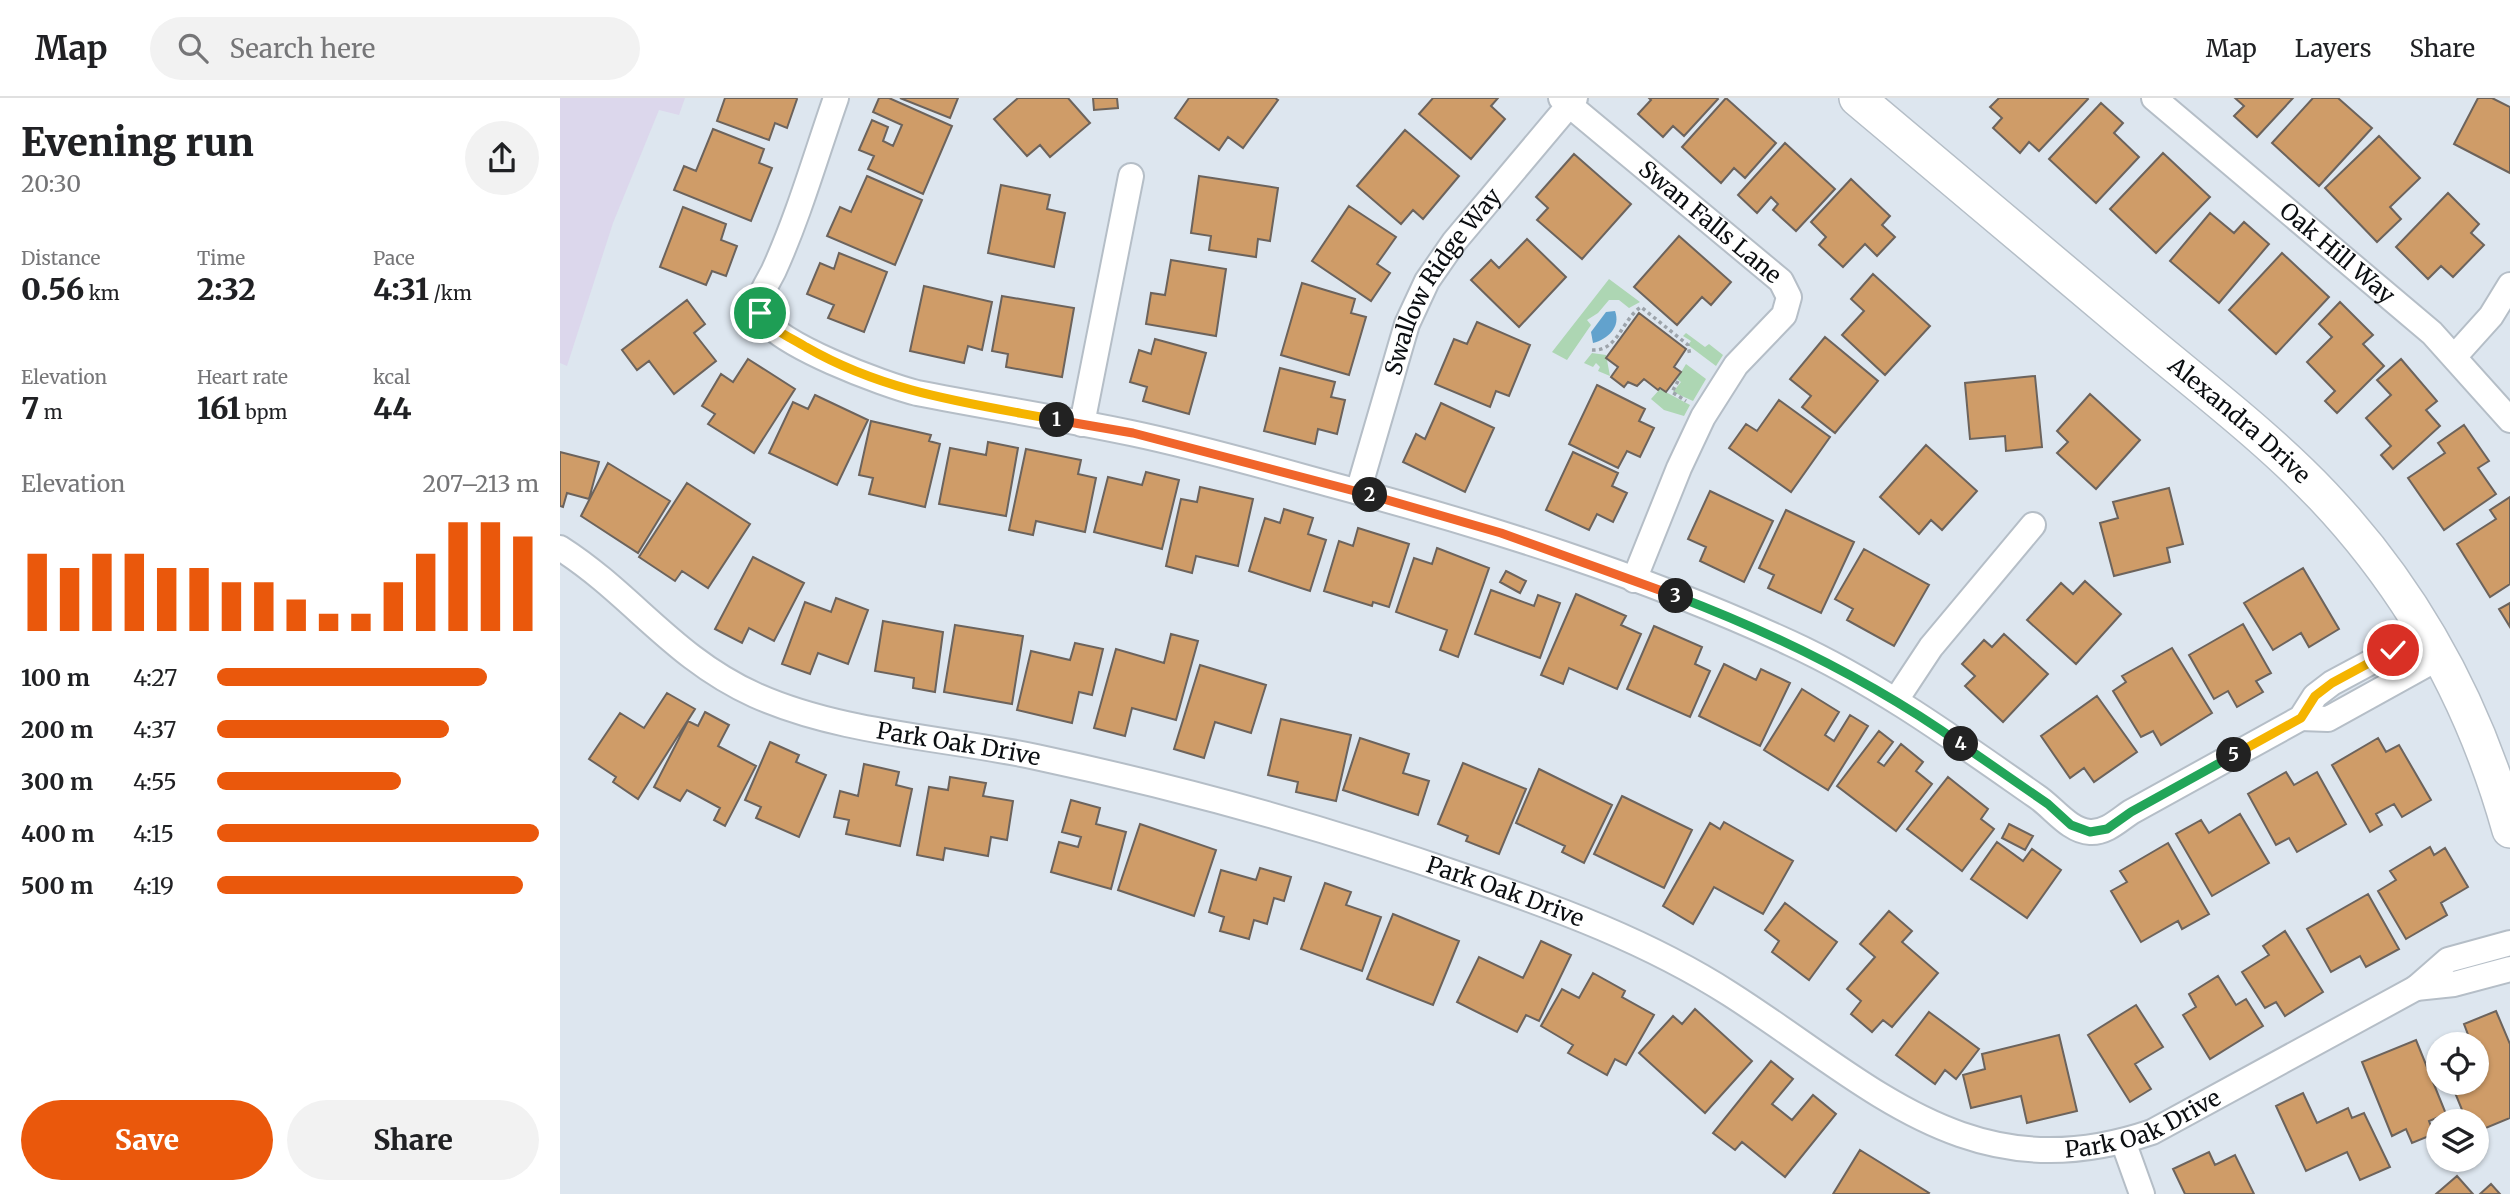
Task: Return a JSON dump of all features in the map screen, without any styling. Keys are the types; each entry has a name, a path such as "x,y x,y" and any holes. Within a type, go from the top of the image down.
{"street":[{"path":"836,98 774,270 760,297 760,313 772,329 854,373 886,385 1133,433 1359,492 1501,533 1634,580 1820,657 1896,700 2048,804 2071,825 2090,832 2107,829 2131,812 2301,718 2315,696 2359,668 2434,645"},
{"name":"Alexandra Drive","path":"1857,98 2295,469 2377,559 2434,645 2473,724 2510,830"},
{"name":"Oak Hill Way","path":"2154,98 2455,356 2510,420"},
{"name":"Swallow Ridge Way","path":"1359,492 1407,324 1427,281 1454,242 1568,100"},
{"name":"Swan Falls Lane","path":"1568,100 1781,281 1788,297 1784,315 1737,365 1703,416 1634,580"},
{"path":"1082,424 1131,176"},
{"path":"2455,356 2491,316 2510,285"},
{"path":"1896,700 1931,647 2033,525"},
{"name":"Park Oak Drive","path":"560,548 613,588 682,652 753,694 793,710 1130,777 1380,847 1516,894 1651,949 1710,981 1909,1117 1948,1139 1985,1152 2021,1157 2053,1157 2124,1144 2152,1132 2416,988 2448,960 2510,943"},
{"path":"2301,718 2328,719 2374,695 2434,645"},
{"path":"2359,668 2374,695"},
{"path":"2479,951 2486,976"},
{"name":"Park Oak Drive","path":"2416,988 2454,984 2510,969"},
{"path":"2124,1144 2142,1194"}],"path":[{"path":"1592,350 1606,348 1615,340 1629,315 1641,307 1688,345 1690,356"}],"shaded area":[{"path":"560,98 685,98 679,115 659,110 613,223 567,366 560,363"}],"green space":[{"path":"1609,279 1640,302 1629,308 1619,300 1609,300 1598,313 1587,320 1591,325 1567,360 1552,352"},
{"path":"1686,333 1705,347 1709,344 1723,355 1716,366 1688,345 1691,341 1683,336"},
{"path":"1592,353 1606,355 1610,376 1598,371 1600,367 1596,363 1593,367 1584,363"},
{"path":"1686,364 1706,379 1693,401 1673,392 1681,382 1677,379"},
{"path":"1660,389 1690,405 1684,416 1664,410 1651,399"}],"water":[{"path":"1615,311 1615,327 1604,339 1593,343 1591,332 1606,312"}],"building":[{"path":"725,98 797,99 787,128 775,123 769,140 717,121"},
{"path":"879,98 889,98 952,126 923,194 868,169 874,156 859,150 872,120 888,127 883,141 893,146 902,125 873,112"},
{"path":"900,98 958,98 950,118"},
{"path":"1018,98 1068,98 1090,123 1050,157 1040,145 1027,156 994,119"},
{"path":"1093,98 1117,98 1118,108 1094,110"},
{"path":"1189,98 1278,100 1243,148 1228,137 1219,150 1175,118"},
{"path":"1433,98 1498,98 1491,106 1505,119 1471,159 1419,114"},
{"path":"1649,98 1718,99 1684,136 1673,126 1663,137 1638,114 1651,100"},
{"path":"1726,98 1776,143 1745,178 1734,168 1721,183 1682,147"},
{"path":"1999,98 2088,99 2039,151 2029,142 2020,153 1993,128 2002,118 1990,107"},
{"path":"2235,98 2293,98 2257,137 2234,116 2244,106"},
{"path":"2313,98 2338,98 2372,128 2319,186 2272,143"},
{"path":"2478,98 2492,98 2510,107 2510,173 2454,144"},
{"path":"2101,103 2123,123 2114,133 2139,157 2096,203 2049,159"},
{"path":"713,129 764,149 759,163 772,168 751,221 674,190 684,166 696,171"},
{"path":"1405,130 1459,176 1423,219 1413,210 1401,224 1357,186"},
{"path":"2379,136 2420,178 2390,207 2401,219 2377,242 2325,188"},
{"path":"1785,143 1835,189 1796,231 1773,210 1778,204 1771,197 1757,213 1738,195"},
{"path":"2163,153 2210,197 2156,253 2110,209"},
{"path":"1574,154 1631,204 1582,259 1537,220 1548,208 1536,197"},
{"path":"867,176 922,200 895,265 827,236 840,207 851,212"},
{"path":"1199,176 1278,188 1270,241 1258,239 1256,257 1209,250 1211,236 1191,233"},
{"path":"1851,179 1890,216 1882,225 1895,237 1877,256 1865,244 1843,267 1819,245 1826,237 1811,222"},
{"path":"1001,185 1050,195 1047,209 1065,213 1054,267 988,253"},
{"path":"2448,193 2479,224 2471,233 2484,245 2453,277 2441,266 2428,279 2396,247"},
{"path":"1349,206 1396,237 1377,264 1390,273 1371,301 1312,261"},
{"path":"683,207 726,224 721,240 737,246 726,276 712,271 706,285 660,267"},
{"path":"2210,213 2234,233 2244,222 2269,244 2219,303 2170,261"},
{"path":"1679,236 1731,282 1711,305 1702,297 1677,325 1634,287"},
{"path":"1527,239 1566,277 1519,327 1471,280 1491,260 1499,268"},
{"path":"839,253 887,272 864,332 828,318 834,305 807,294 820,263 834,269"},
{"path":"2282,253 2329,297 2276,354 2229,310"},
{"path":"1171,260 1226,269 1216,336 1146,324 1151,293 1165,295"},
{"path":"1873,274 1930,326 1885,375 1842,335 1864,311 1851,299"},
{"path":"1302,283 1355,299 1351,313 1366,317 1349,375 1281,355"},
{"path":"924,286 992,302 982,350 968,346 964,363 910,351"},
{"path":"1002,296 1074,308 1062,377 1006,367 1008,354 992,351"},
{"path":"687,300 705,324 694,333 716,361 674,394 649,361 637,370 622,350"},
{"path":"2340,302 2373,335 2363,344 2384,366 2337,413 2325,401 2335,391 2307,362 2332,337 2319,324"},
{"path":"1639,313 1686,349 1674,367 1681,372 1666,392 1660,388 1658,390 1644,379 1637,386 1628,382 1624,387 1611,377 1618,367 1606,358"},
{"path":"1477,322 1530,345 1509,396 1496,391 1490,407 1435,384 1454,339 1467,344"},
{"path":"1825,337 1878,381 1835,433 1802,407 1811,396 1790,379"},
{"path":"1155,339 1206,353 1189,414 1143,401 1147,387 1130,382 1139,350 1151,354"},
{"path":"748,359 795,389 754,453 708,424 715,414 702,406 721,374 733,382"},
{"path":"2401,359 2437,401 2426,410 2440,426 2393,469 2381,455 2391,446 2366,418 2391,395 2377,380"},
{"path":"1280,368 1335,382 1331,397 1345,400 1337,434 1318,429 1315,444 1264,431"},
{"path":"2035,376 2042,447 2006,451 2005,436 1970,439 1965,383"},
{"path":"1597,385 1645,409 1639,421 1654,428 1640,457 1627,451 1618,468 1569,444"},
{"path":"2090,394 2140,440 2096,489 2057,453 2068,442 2057,431"},
{"path":"815,395 868,420 837,485 769,453 793,402 808,409"},
{"path":"1779,400 1830,437 1791,492 1729,448 1746,424 1757,431"},
{"path":"1441,403 1494,428 1465,492 1403,462 1416,434 1425,439"},
{"path":"871,421 931,435 929,441 940,444 925,507 869,494 873,478 859,475"},
{"path":"2464,425 2489,461 2478,468 2496,494 2444,530 2408,478 2445,453 2438,443"},
{"path":"988,442 1018,448 1006,516 939,504 950,448 986,455"},
{"path":"1926,445 1977,491 1942,530 1931,520 1919,534 1880,497"},
{"path":"1026,449 1081,460 1078,474 1096,478 1085,532 1036,521 1033,535 1009,530"},
{"path":"560,452 599,462 589,499 567,493 563,507 560,506"},
{"path":"1573,452 1618,473 1612,486 1627,493 1613,522 1597,514 1589,530 1546,510"},
{"path":"608,463 670,501 638,553 581,516"},
{"path":"1146,472 1179,480 1162,549 1094,532 1108,477 1142,485"},
{"path":"687,483 750,524 708,588 682,571 675,581 639,557"},
{"path":"1200,487 1253,499 1238,566 1196,556 1192,573 1166,566 1181,499 1197,502"},
{"path":"2169,488 2183,544 2167,548 2170,562 2114,576 2100,523 2118,518 2113,502"},
{"path":"1710,491 1773,521 1744,582 1700,561 1706,547 1688,539"},
{"path":"2510,497 2510,584 2490,597 2457,544 2496,519 2490,510"},
{"path":"1284,509 1313,518 1308,534 1326,540 1310,591 1249,571 1265,518 1280,523"},
{"path":"1786,510 1854,542 1821,613 1768,588 1774,575 1759,568"},
{"path":"1358,528 1409,544 1389,607 1373,602 1372,606 1324,591 1339,541 1353,546"},
{"path":"1437,548 1489,568 1458,657 1440,650 1447,630 1396,612 1414,558 1432,564"},
{"path":"1864,549 1929,585 1894,646 1847,620 1853,609 1835,599"},
{"path":"753,557 804,583 774,641 749,628 742,643 715,629"},
{"path":"2303,568 2339,629 2309,647 2301,633 2273,650 2244,603"},
{"path":"1506,571 1526,581 1520,593 1500,582"},
{"path":"2085,581 2121,614 2076,664 2027,620 2061,583 2073,594"},
{"path":"1491,590 1534,606 1538,595 1560,603 1540,658 1475,634"},
{"path":"1576,594 1626,616 1621,625 1641,634 1617,689 1569,668 1563,684 1541,675"},
{"path":"836,598 868,610 848,664 818,653 810,674 782,664 805,602 831,612"},
{"path":"2510,603 2510,627 2499,609"},
{"path":"883,621 943,632 935,692 913,688 914,678 875,671"},
{"path":"2243,624 2271,673 2256,681 2263,692 2237,707 2228,691 2214,699 2189,655"},
{"path":"955,625 1023,636 1012,704 944,692"},
{"path":"1654,626 1702,647 1695,664 1710,671 1690,717 1627,689"},
{"path":"1171,634 1198,641 1176,720 1132,708 1125,736 1094,728 1116,649 1164,663"},
{"path":"2004,634 2048,674 2003,722 1965,686 1975,676 1962,664 1984,640 1992,647"},
{"path":"1075,643 1103,649 1092,695 1079,692 1072,723 1017,710 1031,651 1070,660"},
{"path":"2172,648 2212,713 2161,745 2153,731 2141,737 2113,691 2126,682 2122,676"},
{"path":"1724,664 1756,680 1761,669 1790,683 1760,746 1699,716"},
{"path":"1200,665 1266,685 1251,733 1215,722 1204,758 1174,749"},
{"path":"1802,689 1839,712 1825,735 1834,741 1850,715 1868,726 1828,790 1764,750"},
{"path":"667,693 695,709 638,799 613,782 616,777 589,759 620,713 644,728"},
{"path":"2097,696 2137,752 2094,782 2084,768 2070,778 2041,736"},
{"path":"705,712 729,725 718,746 756,766 725,826 714,820 720,808 687,790 680,801 654,787 688,721 698,726"},
{"path":"1281,719 1351,735 1336,801 1296,792 1298,782 1268,775"},
{"path":"1879,731 1893,742 1878,762 1884,766 1901,744 1923,762 1916,771 1932,784 1896,831 1837,786"},
{"path":"1360,738 1409,754 1403,773 1429,781 1418,815 1343,790"},
{"path":"2378,738 2386,752 2399,745 2431,800 2402,817 2394,804 2376,814 2382,825 2370,832 2332,765"},
{"path":"770,742 799,755 796,762 826,775 799,837 756,818 761,807 745,800"},
{"path":"1463,763 1526,789 1499,854 1466,841 1468,836 1438,824"},
{"path":"864,764 899,772 896,785 912,789 900,846 846,834 849,820 834,817 840,791 858,796"},
{"path":"1539,769 1612,805 1584,863 1562,852 1565,846 1516,823"},
{"path":"2286,772 2294,785 2317,772 2346,824 2297,852 2289,838 2276,845 2248,794"},
{"path":"950,777 986,783 983,796 1013,801 1007,840 991,837 988,856 945,848 943,860 917,855 929,787 948,790"},
{"path":"1948,777 1988,809 1981,819 1994,829 1962,871 1907,829"},
{"path":"1622,796 1692,830 1664,888 1594,854"},
{"path":"1071,800 1100,808 1096,824 1126,832 1111,889 1051,872 1059,842 1078,847 1081,837 1062,832"},
{"path":"2240,814 2269,863 2212,896 2176,834 2201,820 2209,833"},
{"path":"1724,822 1793,861 1763,914 1714,887 1693,924 1663,906 1710,823 1720,829"},
{"path":"1140,824 1216,850 1194,916 1118,890"},
{"path":"2009,824 2033,836 2025,850 2002,838"},
{"path":"1997,842 2023,861 2032,849 2061,870 2027,918 1971,879"},
{"path":"2168,843 2209,914 2182,929 2178,921 2141,942 2111,891 2127,882 2120,871"},
{"path":"2430,847 2434,855 2445,848 2468,887 2441,903 2447,915 2406,939 2378,891 2396,880 2390,871"},
{"path":"1260,868 1291,877 1284,901 1274,898 1267,924 1254,920 1249,939 1220,931 1224,917 1209,912 1221,870 1256,880"},
{"path":"1325,883 1351,892 1346,905 1381,917 1362,971 1301,949"},
{"path":"2368,894 2399,949 2366,967 2360,956 2331,972 2307,929"},
{"path":"1785,903 1837,942 1809,980 1772,952 1779,941 1765,930"},
{"path":"1889,911 1912,931 1902,942 1938,973 1892,1027 1883,1020 1872,1032 1851,1014 1861,1001 1847,989 1875,957 1860,944"},
{"path":"1393,914 1459,941 1433,1005 1367,979"},
{"path":"2285,931 2323,992 2285,1016 2276,1002 2265,1008 2242,972 2269,955 2263,946"},
{"path":"1541,941 1571,955 1539,1021 1526,1015 1517,1032 1457,1002 1479,957 1523,978"},
{"path":"1593,973 1625,991 1622,997 1654,1015 1626,1065 1615,1059 1607,1075 1568,1053 1573,1045 1541,1026 1562,989 1579,998"},
{"path":"2218,976 2236,1005 2246,999 2263,1026 2210,1059 2183,1015 2196,1007 2189,994"},
{"path":"2136,1005 2163,1047 2135,1064 2151,1089 2130,1102 2088,1035"},
{"path":"1695,1009 1752,1061 1705,1113 1639,1053 1673,1016 1682,1024"},
{"path":"2496,1011 2510,1044 2510,1118 2489,1127 2489,1109 2462,1109 2456,1095 2489,1095 2489,1032 2467,1032 2464,1024"},
{"path":"1929,1012 1979,1049 1956,1079 1945,1070 1935,1084 1896,1055"},
{"path":"2059,1035 2077,1111 2027,1123 2021,1096 1971,1108 1963,1075 1985,1069 1982,1054"},
{"path":"2416,1040 2426,1065 2426,1095 2438,1095 2444,1109 2426,1109 2426,1137 2412,1143 2406,1129 2392,1136 2362,1062"},
{"path":"1771,1061 1793,1079 1772,1104 1792,1120 1813,1095 1836,1114 1785,1177 1742,1142 1735,1150 1713,1133"},
{"path":"2303,1093 2317,1123 2348,1108 2352,1118 2364,1113 2390,1167 2360,1180 2347,1152 2306,1171 2276,1106"},
{"path":"1860,1150 1929,1193 1833,1194"},
{"path":"2209,1152 2215,1165 2235,1155 2254,1194 2185,1194 2173,1169"},
{"path":"2457,1176 2473,1194 2436,1194"},
{"path":"2491,1184 2500,1194 2480,1194"}],"route":[{"path":"760,313 772,329 854,373 886,385 1133,433 1419,508 1583,560 1728,616 1820,657 1868,683 1925,718 2048,804 2071,825 2090,832 2107,829 2131,812 2301,718 2315,696 2332,683 2393,650"}]}
